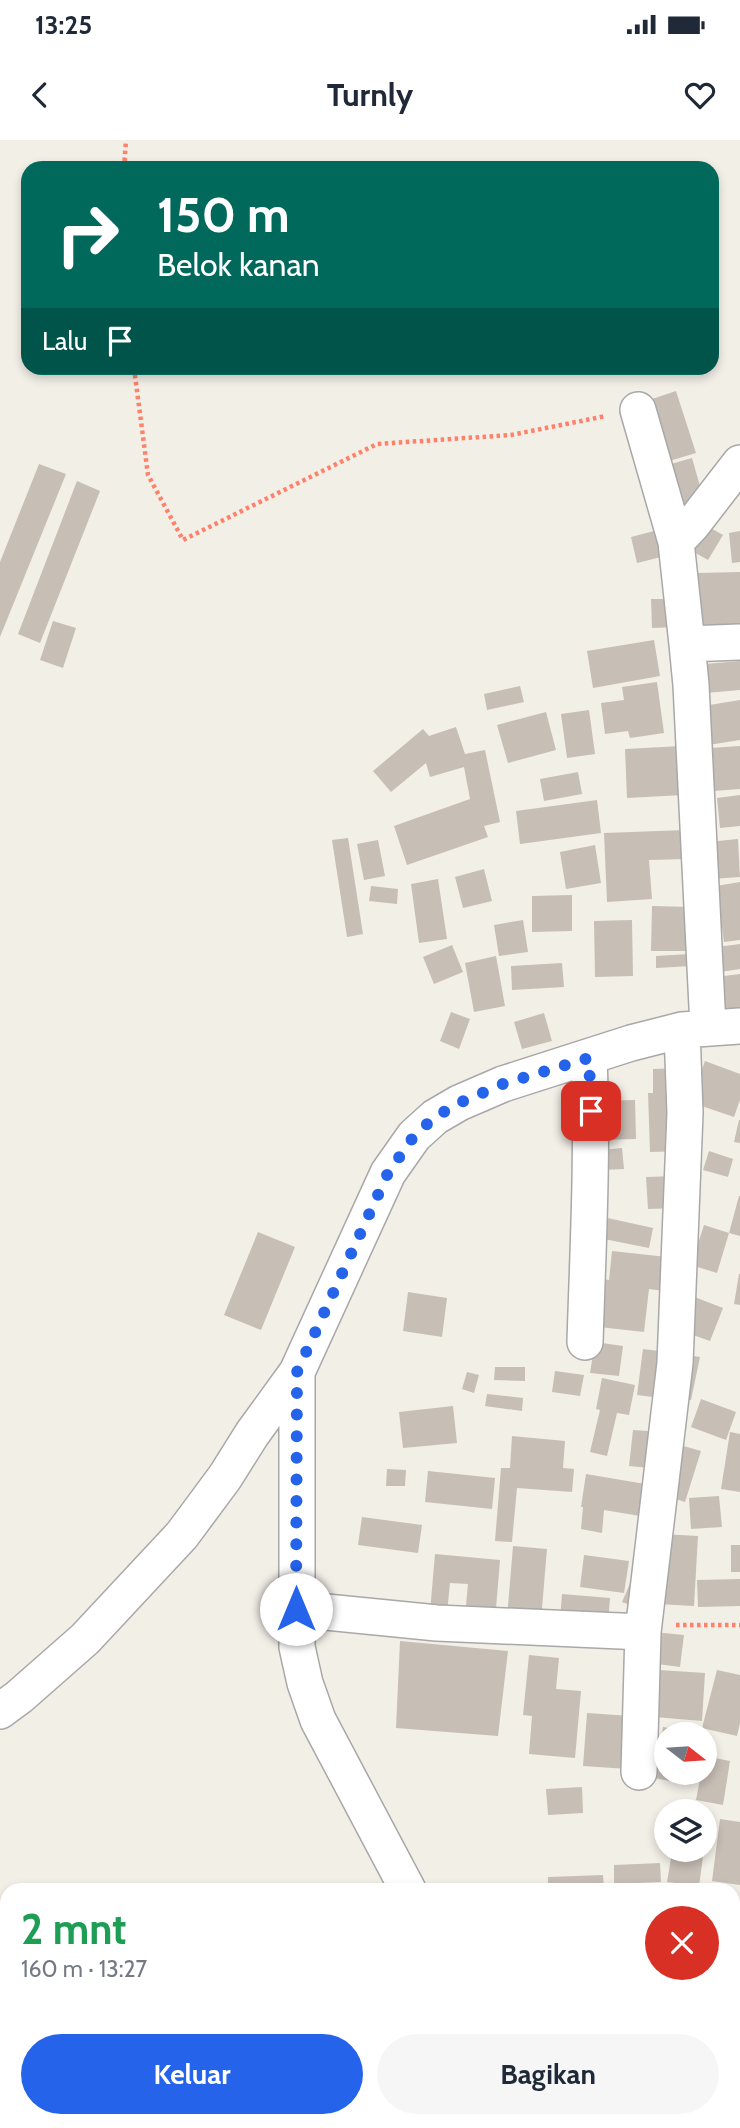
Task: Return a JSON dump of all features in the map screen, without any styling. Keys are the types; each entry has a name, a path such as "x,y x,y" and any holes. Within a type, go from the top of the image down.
{"street":[{"path":"638,410 676,542 691,685 710,1028 685,1113 675,1363 643,1629 639,1772"},
{"path":"676,542 740,463"},
{"path":"687,644 740,642"},
{"path":"0,1710 85,1639 182,1535 225,1477 297,1372 388,1173 414,1136 435,1117 459,1103 503,1084 631,1043 710,1028"},
{"path":"585,1342 591,1175 589,1058"},
{"path":"297,1372 297,1647 305,1683 318,1720 404,1883"},
{"path":"296,1609 437,1623 643,1629"}],"path":[{"path":"124,161 126,140"},
{"path":"135,375 148,475 183,540 377,444 511,435 638,410"},
{"path":"643,1629 740,1625"}],"building":[{"path":"676,391 696,453 666,462 646,401"},
{"path":"692,458 705,504 670,515 657,468"},
{"path":"39,464 66,474 0,637 0,562"},
{"path":"77,481 100,491 40,643 18,634"},
{"path":"707,526 723,535 708,560 692,551"},
{"path":"658,530 665,556 637,563 631,537"},
{"path":"740,531 740,562 732,563 729,533"},
{"path":"740,572 740,625 699,627 698,573"},
{"path":"651,599 677,599 678,627 652,628"},
{"path":"53,621 76,628 63,668 40,660"},
{"path":"654,640 660,676 593,688 587,651"},
{"path":"740,661 740,690 694,694 693,665"},
{"path":"657,682 664,733 630,738 628,731 605,734 601,703 624,700 622,687"},
{"path":"520,686 524,702 487,710 484,694"},
{"path":"740,700 740,740 702,746 697,707"},
{"path":"589,710 595,754 567,758 561,714"},
{"path":"546,712 556,750 508,763 497,725"},
{"path":"456,727 465,754 485,750 500,822 484,826 488,837 407,865 394,826 470,799 464,767 430,777 426,763 391,792 373,771 423,729 429,736"},
{"path":"681,746 683,795 627,798 625,749"},
{"path":"740,746 740,789 714,791 710,748"},
{"path":"578,772 582,794 544,801 540,779"},
{"path":"740,795 740,826 720,828 717,798"},
{"path":"597,800 601,833 520,844 516,811"},
{"path":"686,830 687,859 649,860 652,899 607,902 604,833"},
{"path":"348,838 363,934 347,937 332,840"},
{"path":"738,839 740,877 711,879 708,842"},
{"path":"378,840 385,876 364,880 357,844"},
{"path":"595,845 601,883 566,889 560,852"},
{"path":"484,869 492,901 463,908 455,877"},
{"path":"438,879 447,939 419,943 411,884"},
{"path":"740,882 740,940 724,942 716,886"},
{"path":"371,886 398,889 397,904 369,901"},
{"path":"572,895 572,931 532,932 532,896"},
{"path":"652,906 693,907 693,951 651,951"},
{"path":"523,920 528,952 499,956 494,925"},
{"path":"632,920 633,976 595,977 594,921"},
{"path":"740,944 740,969 720,972 717,947"},
{"path":"452,945 463,972 434,984 423,957"},
{"path":"690,954 691,966 656,968 656,956"},
{"path":"496,956 505,1006 474,1012 465,963"},
{"path":"562,963 564,987 512,990 511,966"},
{"path":"740,974 740,1020 718,1022 715,977"},
{"path":"451,1012 470,1019 459,1049 440,1041"},
{"path":"544,1013 552,1041 522,1049 514,1022"},
{"path":"705,1061 740,1074 740,1100 734,1117 690,1102"},
{"path":"680,1068 682,1151 650,1152 648,1093 653,1093 653,1069"},
{"path":"635,1100 636,1139 598,1140 597,1101"},
{"path":"740,1120 740,1143 734,1142"},
{"path":"622,1148 624,1169 602,1170 601,1150"},
{"path":"709,1151 733,1159 728,1177 703,1170"},
{"path":"675,1176 677,1208 648,1209 646,1177"},
{"path":"740,1196 740,1236 729,1233"},
{"path":"603,1217 653,1228 649,1248 599,1238"},
{"path":"704,1225 729,1233 717,1273 691,1265"},
{"path":"258,1232 295,1247 261,1330 224,1315"},
{"path":"612,1251 676,1258 672,1292 649,1289 644,1332 599,1327 604,1279 609,1280"},
{"path":"740,1274 740,1305 734,1304"},
{"path":"408,1292 447,1298 442,1337 403,1331"},
{"path":"692,1296 723,1308 710,1341 679,1330"},
{"path":"595,1342 623,1346 619,1376 590,1373"},
{"path":"643,1349 674,1353 668,1399 637,1395"},
{"path":"686,1355 700,1357 691,1400 677,1398"},
{"path":"495,1367 525,1367 525,1381 494,1380"},
{"path":"555,1371 584,1375 580,1396 552,1392"},
{"path":"467,1372 479,1375 474,1393 462,1389"},
{"path":"602,1378 635,1385 629,1415 617,1413 607,1456 590,1452 600,1410 596,1409"},
{"path":"487,1394 523,1398 522,1411 485,1406"},
{"path":"701,1399 736,1412 726,1440 691,1427"},
{"path":"453,1406 457,1443 403,1448 399,1412"},
{"path":"633,1430 663,1432 660,1469 629,1466"},
{"path":"730,1432 740,1434 740,1492 721,1489"},
{"path":"512,1436 565,1441 563,1468 574,1469 572,1492 517,1488 512,1542 495,1541 501,1468 510,1468"},
{"path":"680,1445 701,1451 685,1502 664,1495"},
{"path":"387,1469 406,1470 405,1486 386,1486"},
{"path":"428,1471 495,1478 492,1509 425,1502"},
{"path":"586,1474 657,1486 652,1518 604,1510 602,1533 581,1529"},
{"path":"719,1496 722,1527 691,1529 689,1498"},
{"path":"362,1517 422,1525 418,1553 358,1545"},
{"path":"661,1534 698,1536 694,1606 658,1604"},
{"path":"731,1545 740,1545 740,1572 731,1572"},
{"path":"513,1546 547,1549 541,1620 507,1618"},
{"path":"435,1554 500,1560 496,1609 466,1606 468,1584 450,1583 447,1613 430,1612"},
{"path":"584,1555 629,1561 624,1593 580,1587"},
{"path":"632,1579 635,1607 622,1602"},
{"path":"740,1579 740,1606 698,1607 697,1580"},
{"path":"562,1594 610,1598 608,1623 560,1619"},
{"path":"654,1632 684,1635 680,1667 650,1663"},
{"path":"400,1641 508,1651 498,1736 396,1728"},
{"path":"529,1655 559,1658 556,1689 581,1691 575,1758 529,1754 532,1716 523,1715"},
{"path":"659,1670 705,1673 702,1721 655,1717"},
{"path":"717,1670 740,1675 740,1723 737,1736 718,1732 718,1722 704,1722"},
{"path":"587,1713 631,1716 628,1769 583,1766"},
{"path":"718,1759 730,1761 723,1805 717,1804 717,1799 696,1799 699,1785 718,1785"},
{"path":"582,1787 583,1813 548,1815 546,1789"},
{"path":"720,1819 740,1822 740,1883 712,1881 714,1862 717,1862"},
{"path":"670,1862 702,1862 699,1883 667,1882"},
{"path":"660,1863 661,1882 614,1883 614,1865"},
{"path":"603,1875 604,1883 548,1883 548,1877"}],"route":[{"path":"296,1609 297,1372 388,1173 414,1136 435,1117 459,1103 503,1084 589,1058 591,1111"}]}
